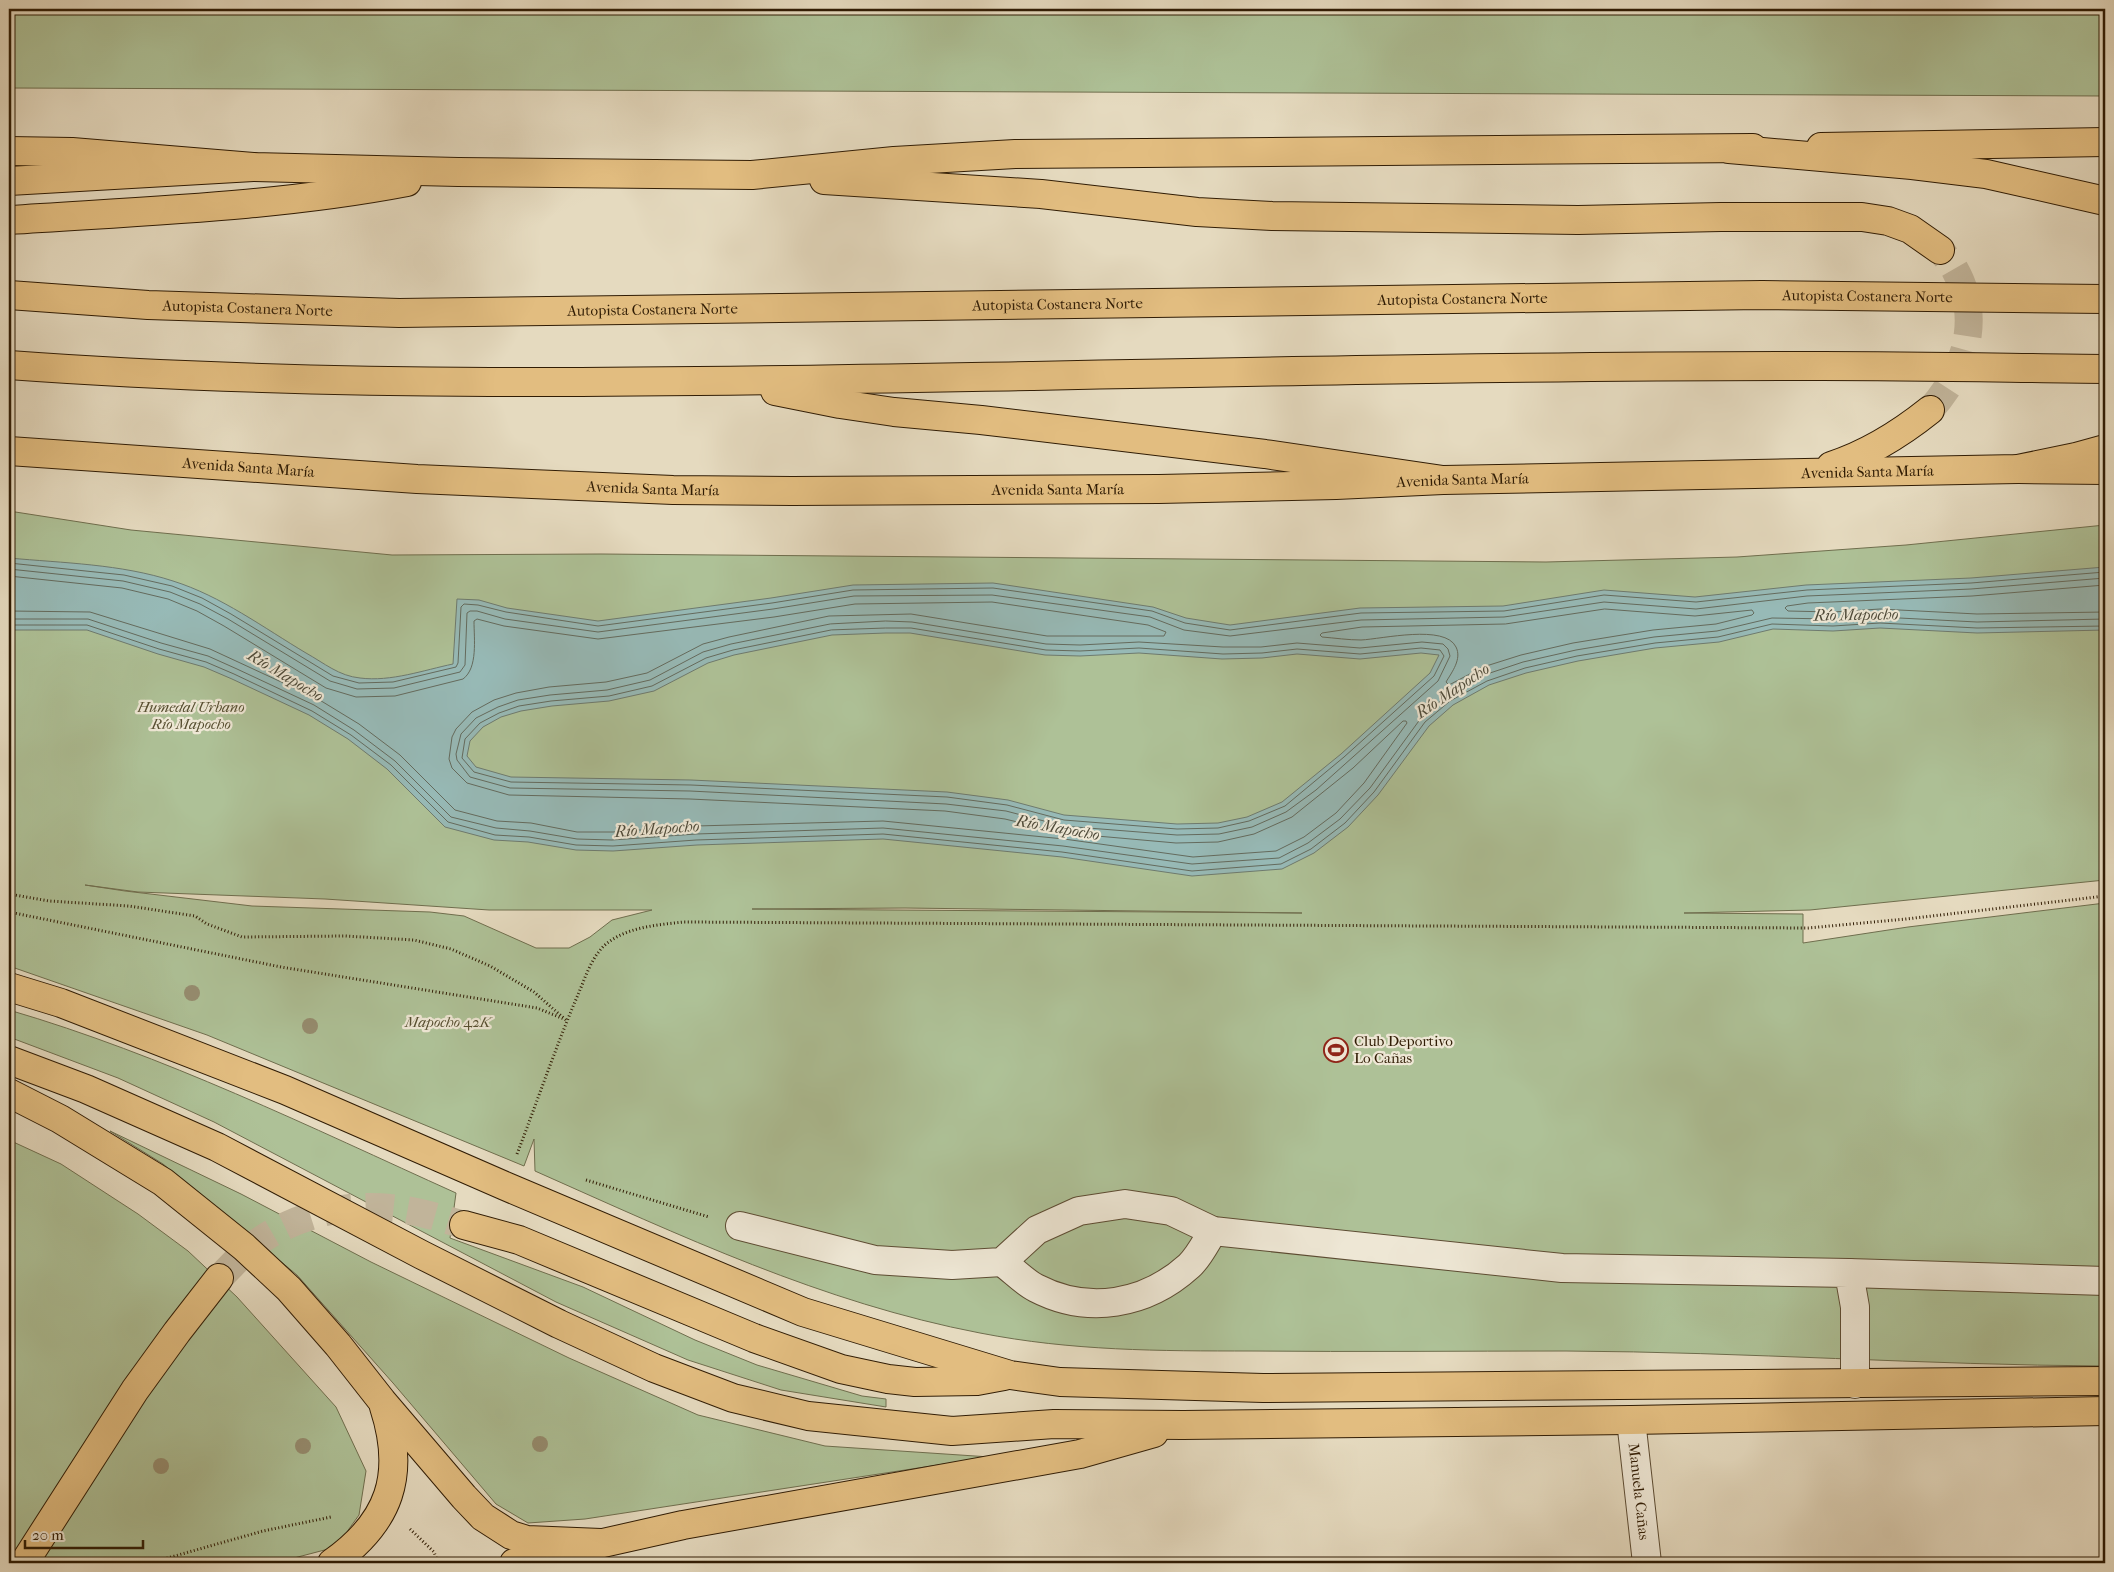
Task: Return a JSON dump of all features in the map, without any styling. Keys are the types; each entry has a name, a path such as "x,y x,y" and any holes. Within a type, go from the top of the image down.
{"main road":[{"path":"752,175 894,161 1016,154 1729,149 2105,142"},
{"path":"1729,149 1912,165 1986,174 2105,200"},
{"path":"9,151 72,152 253,167 458,172 752,175 1041,194 1197,212 1272,216 1549,220 1862,217 1888,221 1910,229 1940,250"},
{"path":"9,181 253,167"},
{"path":"9,220 290,201 354,192 458,172"},
{"name":"Autopista Costanera Norte","path":"9,295 148,304 399,313 1762,295 2105,299"},
{"path":"9,365 289,380 722,381 1486,368 1826,366 2105,369"},
{"path":"722,381 840,404 894,412 981,420 1265,454 1444,480"},
{"path":"1805,473 1859,456 1908,428 1930,410"},
{"name":"Avenida Santa María","path":"9,450 417,479 674,490 918,492 1159,489 1336,485 1444,480 2018,469 2076,458 2105,449"},
{"path":"2018,469 2105,470"},
{"path":"9,987 61,1003 284,1090 803,1312 1010,1375 1060,1382 1263,1388 1855,1384 2105,1380"},
{"path":"9,1060 86,1089 201,1140 559,1324 654,1368 733,1398 808,1416 952,1431 1054,1424 1183,1425 1631,1420 2105,1411"},
{"path":"9,1093 60,1119 163,1182 244,1247 289,1289 473,1508 497,1527 527,1540 601,1543"},
{"path":"464,1225 519,1240 754,1338 842,1369 888,1379 915,1382 976,1381 1010,1375"},
{"path":"24,1563 135,1390 219,1278"},
{"path":"332,1563 359,1542 373,1526 388,1499 393,1473 393,1448 389,1424 382,1401"},
{"path":"514,1563 601,1543 820,1500 1080,1454 1183,1425"}],"street":[{"path":"740,1226 875,1260 952,1265 1002,1262 1037,1230 1079,1210 1125,1204 1171,1210 1213,1231 1562,1268 1848,1273 2105,1281"},
{"path":"1002,1262 1035,1287 1074,1302 1116,1303 1157,1290 1190,1265 1213,1231"},
{"path":"1848,1273 1855,1307 1855,1384"},
{"name":"Manuela Cañas","path":"1631,1420 1647,1563"}],"path":[{"path":"9,894 49,901 129,906 195,916 207,924 242,937 345,936 414,940 451,949 490,966 534,992 567,1021"},
{"path":"515,1159 567,1021 593,959 607,944 640,928 682,922 1808,928 1906,919 2105,896"},
{"path":"9,912 280,967 537,1008 567,1021"},
{"path":"581,1179 740,1226"},
{"path":"150,1563 263,1531 342,1515 373,1526 408,1527 434,1552 438,1563"}],"green space":[{"path":"9,9 2105,9 2105,96 9,88"},
{"path":"9,511 131,530 392,555 601,554 1546,562 1737,557 1906,545 2105,525 2105,880 1810,910 1684,913 1803,914 1803,943 1908,927 2105,903 2105,1366 1633,1352 1149,1350 1082,1347 1014,1339 922,1320 864,1304 753,1265 535,1171 534,1139 524,1166 207,1035 9,966","holes":["85,885 138,892 325,899 489,910 652,910 612,920 590,937 569,948 536,948 464,916 430,912 252,906 125,891","905,908 1300,913 752,909"]},
{"path":"9,1010 123,1048 180,1070 456,1193 450,1238 583,1287 695,1340 757,1365 862,1396 886,1399 886,1407 781,1390 688,1360 556,1302 214,1122 118,1078 9,1037"},
{"path":"110,1131 241,1194 371,1262 569,1358 698,1415 825,1446 990,1457 585,1519 528,1523 496,1504 393,1383 297,1275 163,1164"},
{"path":"9,1140 61,1164 138,1214 188,1251 237,1297 336,1407 366,1471 359,1515 336,1547 275,1563 9,1563"}],"water":[{"name":"Río Mapocho","path":"9,558 133,571 191,587 258,623 338,672 352,677 372,679 395,677 453,664 457,599 479,600 507,608 598,621 853,585 993,583 1153,607 1186,618 1230,625 1360,608 1503,606 1604,590 1695,597 1806,585 1971,578 2105,567 2105,630 1977,633 1880,628 1833,631 1773,629 1719,642 1655,648 1578,661 1526,673 1489,685 1453,705 1429,726 1378,795 1348,827 1314,853 1282,869 1192,876 1062,857 883,839 697,845 613,851 576,850 528,842 494,840 445,827 387,769 348,739 309,715 232,679 204,667 87,630 9,630","holes":["910,633 1045,655 1080,656 1139,653 1222,659 1262,658 1297,654 1360,659 1421,653 1439,655 1430,673 1341,754 1282,802 1247,817 1218,823 1177,824 1064,815 1008,800 947,792 691,780 511,777 476,767 467,756 470,741 483,727 501,717 521,711 609,701 654,691 708,663 734,655 832,635"]}],"tunnel":[{"path":"1930,410 1943,394 1961,361 1969,324 1968,306 1963,287 1953,266 1940,250"},
{"path":"219,1278 255,1244 270,1234 302,1219 336,1210 372,1207 399,1209 464,1225"}],"place":[{"name":"Club Deportivo Lo Cañas","path":"1336,1050"}],"park label":[{"name":"Humedal Urbano Río Mapocho","path":"191,716"},
{"name":"Mapocho 42K","path":"448,1022"}]}
